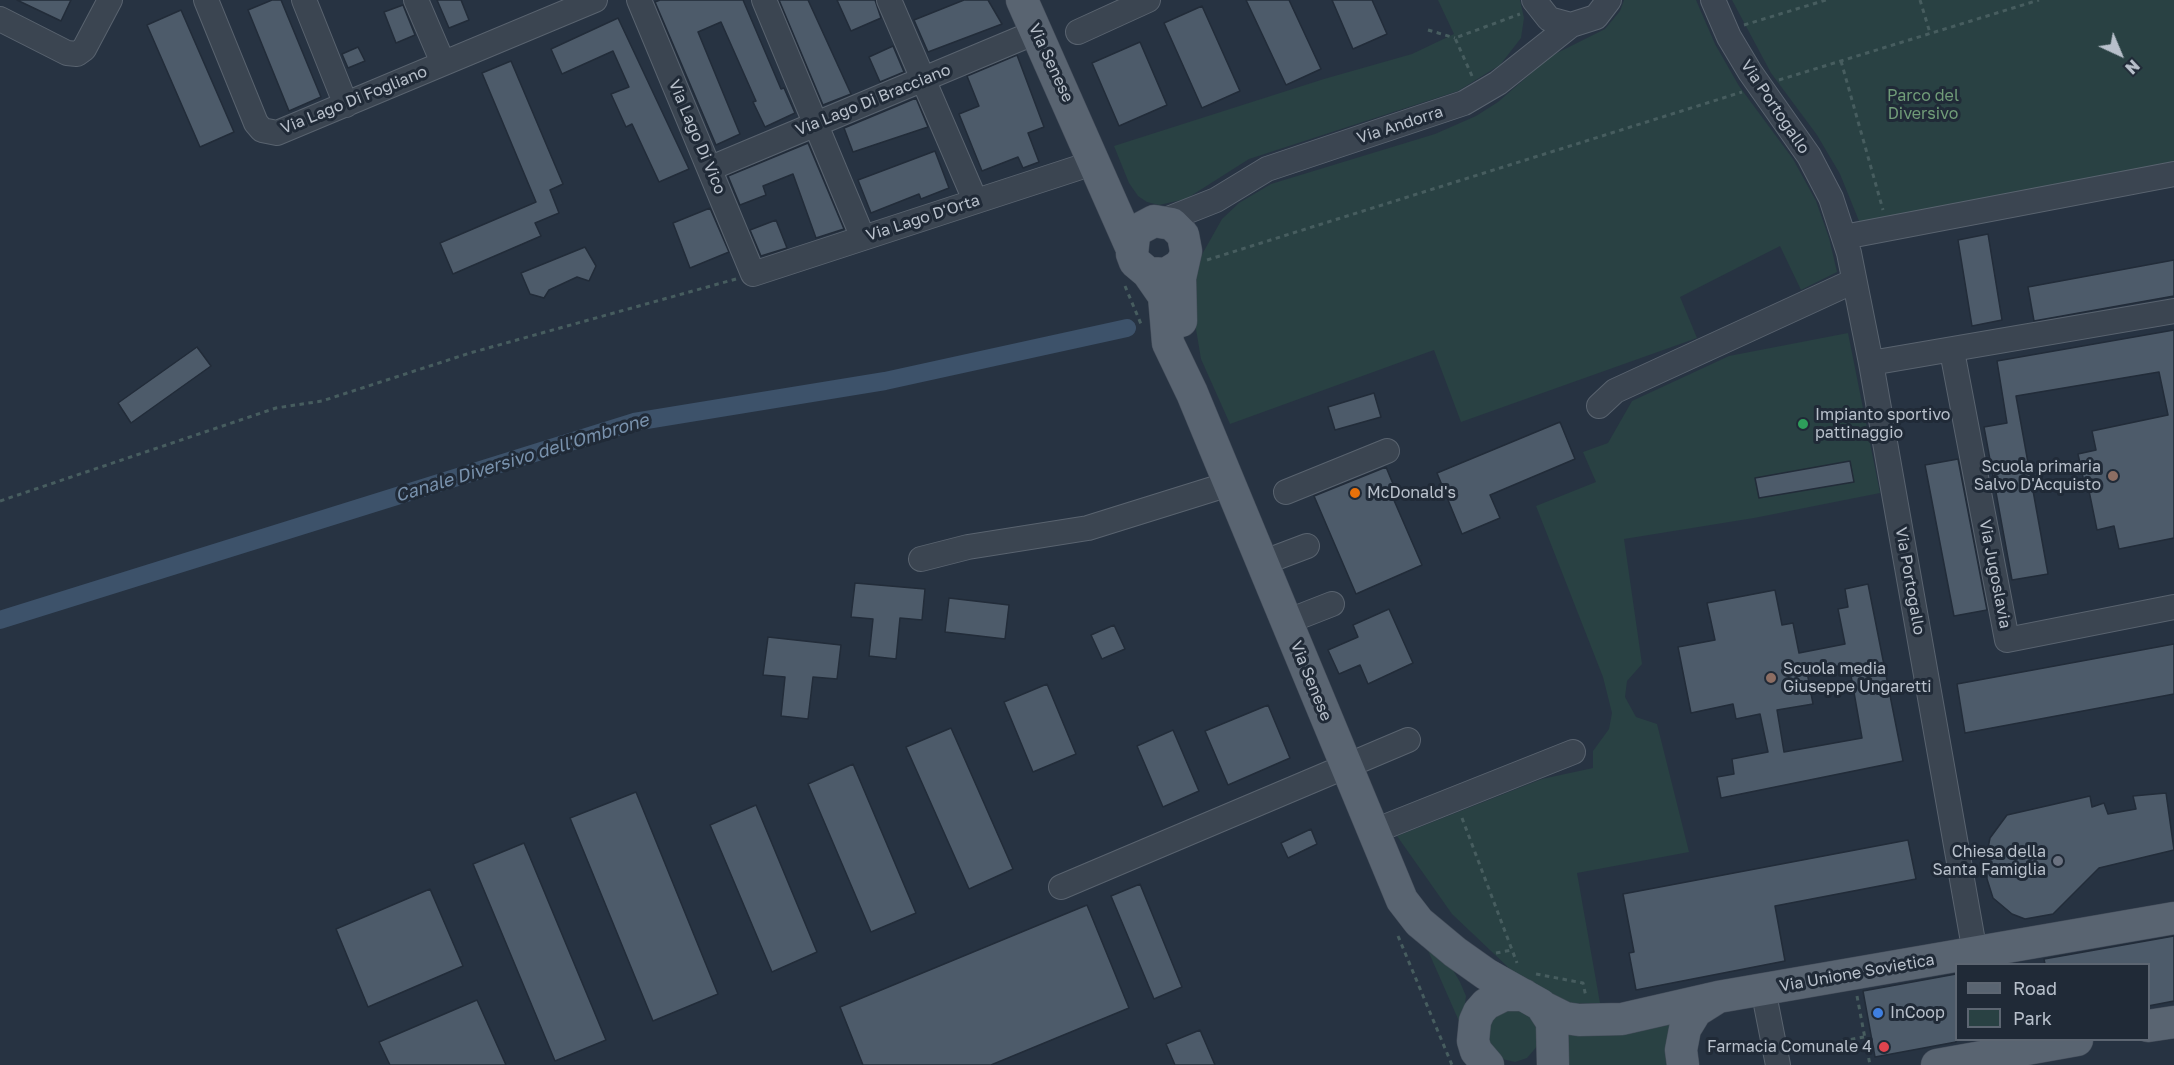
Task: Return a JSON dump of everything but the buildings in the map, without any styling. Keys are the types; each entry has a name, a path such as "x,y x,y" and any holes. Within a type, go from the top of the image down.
{"main road":[{"name":"Via Senese","path":"1022,0 1079,125 1093,163 1140,261 1164,296 1168,343 1192,393 1402,900 1419,922 1486,974 1529,986"},
{"name":"Via Senese","path":"1079,125 1125,201 1141,216 1179,229 1186,243 1191,257 1180,305 1192,393"},
{"path":"1159,221 1139,229 1134,236 1140,261 1166,274 1191,257"},
{"name":"Via Unione Sovietica","path":"1529,986 1565,1018 1598,1021 1646,1014 1718,997 2174,918"},
{"name":"Via Senese","path":"1455,952 1474,988 1473,1041 1476,1051 1488,1065"},
{"path":"1475,1021 1486,1004 1494,998 1529,986 1552,1022 1548,1057"},
{"path":"1683,1065 1681,1050 1685,1029 1696,1011 1718,997"},
{"path":"2150,1026 2174,1022"},
{"path":"1937,1065 2040,1056 2075,1041"}],"street":[{"path":"0,19 67,53 77,54 84,49 110,0"},
{"name":"Via Lago Di Fogliano","path":"206,0 256,123 262,130 277,133 596,0"},
{"path":"304,0 346,105"},
{"path":"416,0 443,63"},
{"name":"Via Lago Di Vico","path":"639,0 711,168 753,274"},
{"path":"764,0 863,238"},
{"path":"889,0 975,200"},
{"path":"1078,32 1148,0"},
{"name":"Via Andorra","path":"1159,221 1216,200 1267,169 1464,104 1498,83 1571,25 1584,23 1596,17 1609,0"},
{"name":"Via Portogallo","path":"1713,1 1729,37 1750,72 1809,156 1831,198 1844,237 1871,363 1975,953"},
{"path":"1530,6 1549,19 1571,25"},
{"name":"Via Lago Di Bracciano","path":"711,168 1036,32"},
{"name":"Via Lago D'Orta","path":"753,274 1093,163"},
{"path":"1844,237 2174,174"},
{"name":"Via Andorra","path":"1191,257 1194,230 1216,200"},
{"path":"1599,406 1615,391 1854,281"},
{"path":"1871,363 1952,351 2174,311"},
{"name":"Via Jugoslavia","path":"1952,351 2007,640 2174,607"},
{"path":"1286,492 1387,451"},
{"path":"921,559 968,547 1088,528 1229,484"},
{"path":"1262,563 1307,546"},
{"path":"1286,622 1332,604"},
{"path":"1061,887 1408,740"},
{"path":"1387,826 1573,752"},
{"path":"1763,989 1778,1065"}],"path":[{"path":"1738,26 1826,0"},
{"path":"1920,0 1930,33"},
{"path":"1772,82 2038,0"},
{"path":"1428,30 1455,38 1530,6"},
{"path":"1455,38 1476,85"},
{"path":"1841,61 1884,212"},
{"path":"1191,257 1747,91"},
{"path":"0,501 276,408 322,401 470,353 753,274"},
{"path":"1455,800 1512,950 1529,986 1583,983 1587,1002"},
{"path":"1488,954 1512,950"},
{"path":"1853,974 1869,1065"},
{"path":"1842,1041 1864,1037"}],"green space":[{"path":"1438,0 1520,0 1524,18 1521,38 1500,65 1458,91 1249,159 1186,199 1159,205 1147,202 1138,196 1129,183 1114,146 1324,79 1412,54 1454,34"},
{"path":"1624,0 1696,0 1715,44 1739,86 1793,159 1816,201 1829,238 1837,272 1801,290 1780,246 1680,297 1697,338 1461,422 1434,350 1230,424 1201,359 1194,317 1193,294 1200,258 1222,219 1239,203 1271,184 1435,134 1476,116 1498,102 1551,56 1605,29 1620,11"},
{"name":"Parco del Diversivo","path":"1732,0 2174,0 2174,164 1861,226 1840,174 1817,135 1771,73"},
{"path":"1848,333 1880,493 1754,518 1624,539 1642,664 1627,681 1625,697 1636,717 1657,724 1689,852 1577,873 1600,1003 1567,1004 1530,988 1452,914 1397,836 1542,779 1593,768 1593,751 1609,729 1612,713 1603,677 1536,506 1596,482 1583,452 1608,443 1632,401 1729,356"},
{"path":"1422,937 1453,970 1460,982 1466,996 1462,1028"},
{"path":"1514,1006 1537,1019 1539,1044 1527,1058 1515,1062 1502,1059 1488,1046 1490,1019"},
{"path":"1683,1016 1676,1065 1563,1065 1564,1029"}],"waterway":[{"name":"Canale Diversivo dell'Ombrone","path":"0,620 634,422 885,381 1127,328"}],"place":[{"name":"Impianto sportivo pattinaggio","path":"1803,424"},
{"name":"Scuola primaria Salvo D'Acquisto","path":"2113,476"},
{"name":"McDonald's","path":"1355,493"},
{"name":"Scuola media Giuseppe Ungaretti","path":"1771,678"},
{"name":"Chiesa della Santa Famiglia","path":"2058,861"},
{"name":"InCoop","path":"1878,1013"},
{"name":"Farmacia Comunale 4","path":"1884,1047"}]}
